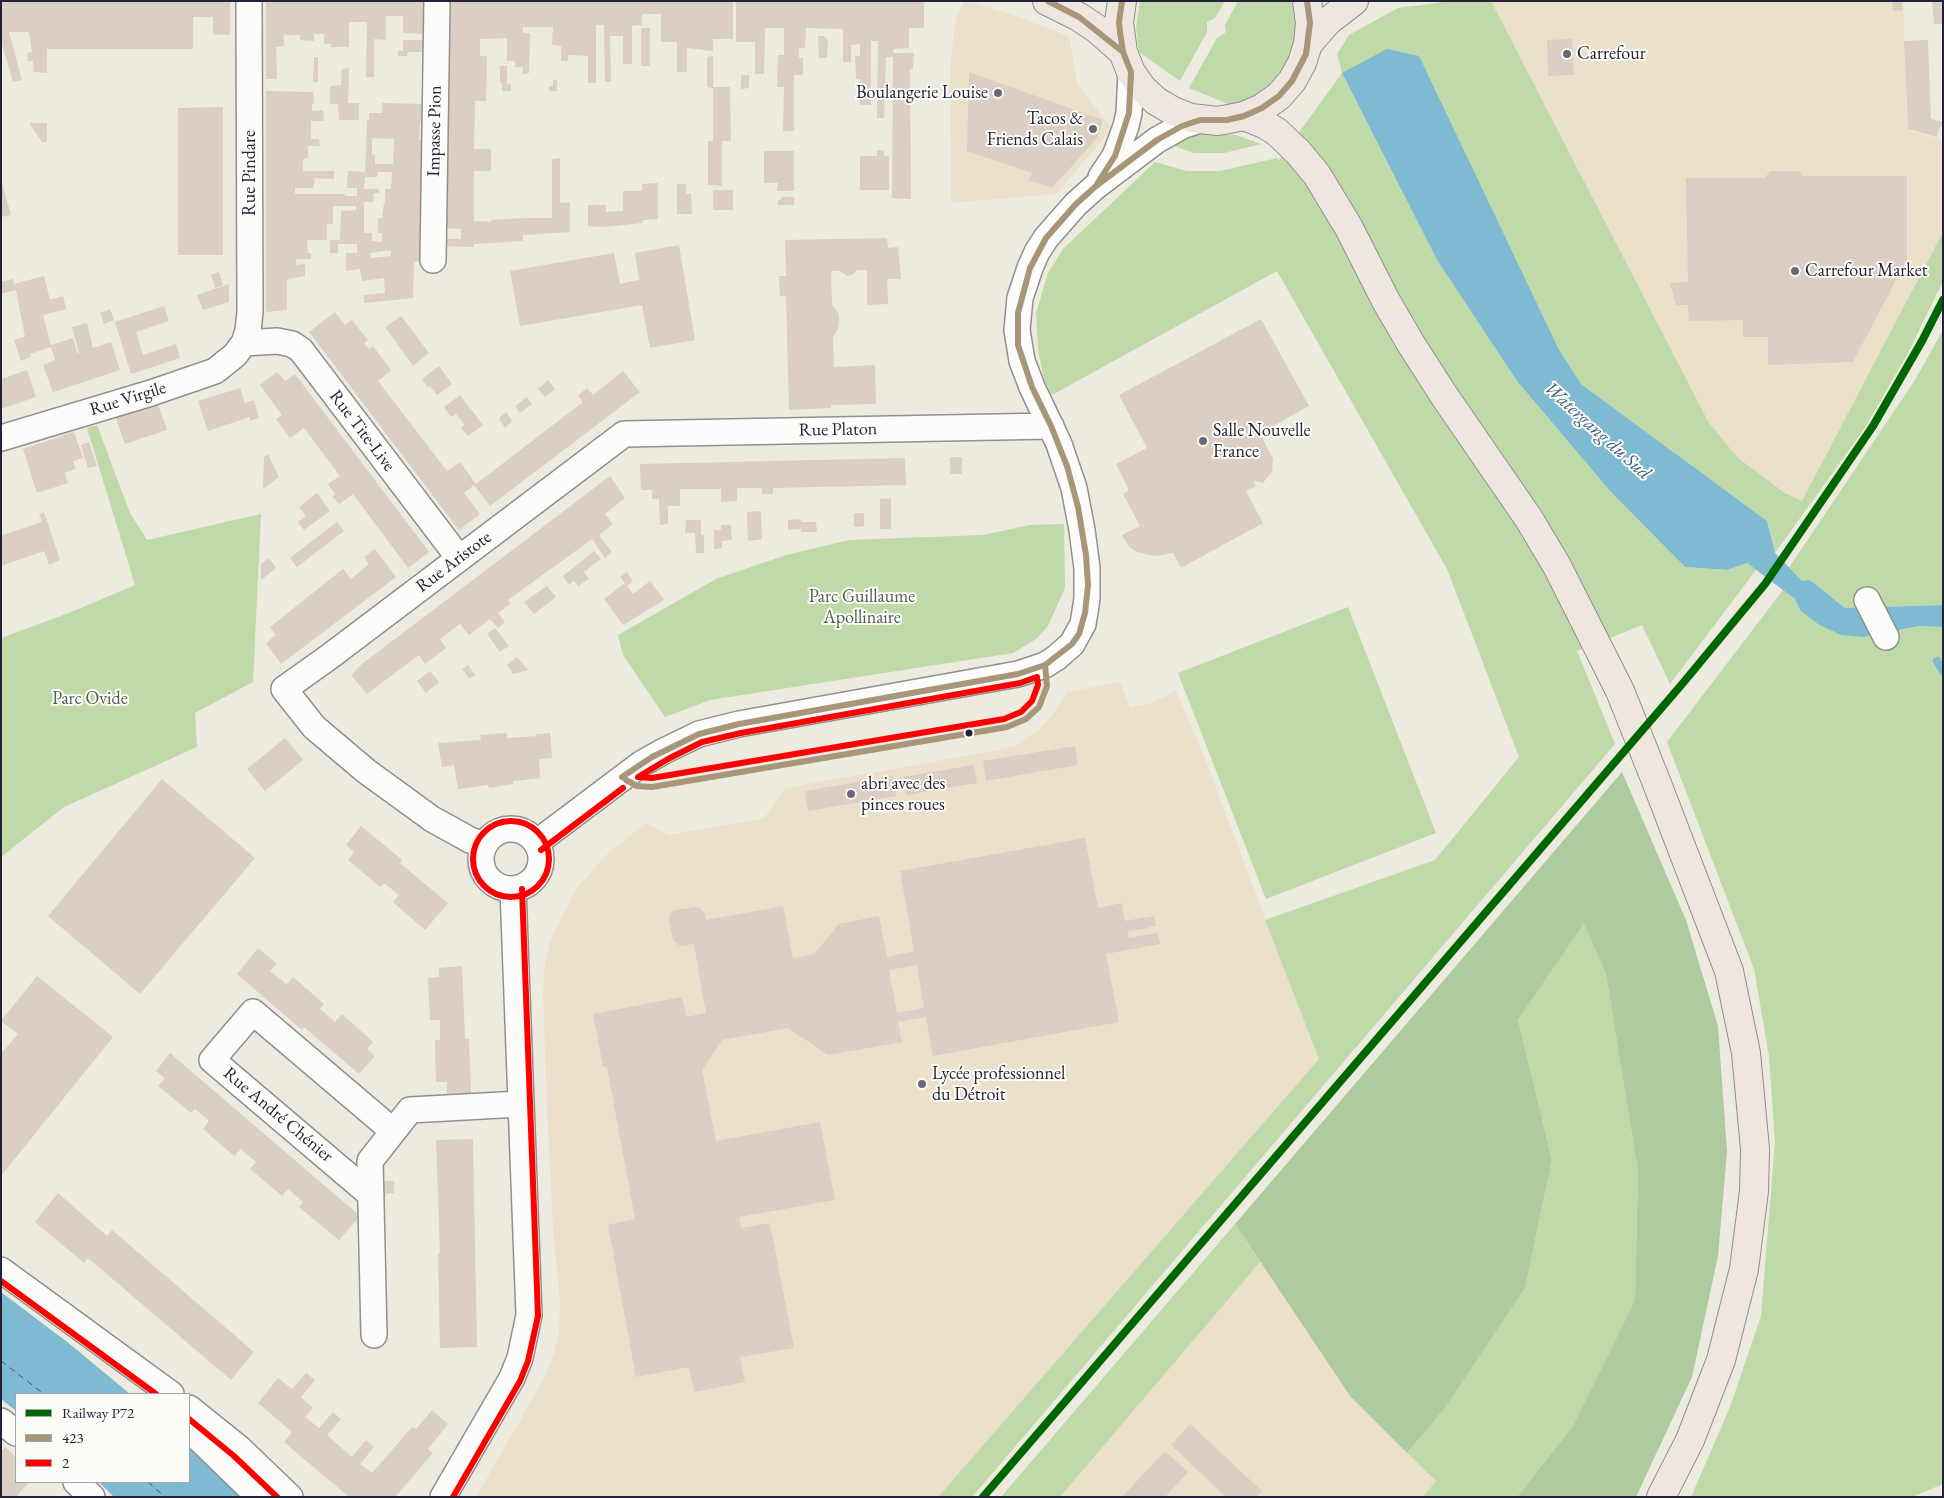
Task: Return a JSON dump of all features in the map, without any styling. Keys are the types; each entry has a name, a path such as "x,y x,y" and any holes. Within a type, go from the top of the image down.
{"main road":[{"path":"1047,1 1079,17 1097,29 1127,62 1142,88 1156,101 1173,112 1200,120 1227,120 1244,116 1271,102 1286,89 1302,63 1308,44 1310,23 1307,1"},
{"path":"1122,1 1119,22 1127,62"},
{"path":"1308,44 1328,21 1354,1"},
{"path":"1244,116 1256,120 1277,132 1298,152 1327,190 1411,344 1545,544 1620,691 1729,971 1746,1053 1755,1148 1754,1191 1744,1269 1727,1336 1708,1396 1694,1431 1660,1497"}],"street":[{"name":"Rue Pindare","path":"244,343 248,331 250,312 250,1"},
{"name":"Impasse Pion","path":"433,260 437,1"},
{"path":"1096,186 1115,156 1130,112 1127,62"},
{"path":"536,843 641,764 700,734 740,724 1018,674 1045,665 1065,651 1079,634 1083,624 1088,585 1078,507 1067,466 1051,426 1032,387 1018,345 1017,322 1020,298 1030,268 1046,238 1096,186 1165,135 1182,126 1200,120"},
{"name":"Rue Tite-Live","path":"244,343 278,341 292,344 301,350 458,558"},
{"name":"Rue Virgile","path":"1,438 151,393 215,371 235,356 244,343"},
{"name":"Rue Platon","path":"624,434 1051,426"},
{"name":"Rue Aristote","path":"484,845 441,825 366,771 314,728 284,689 624,434"},
{"path":"1867,600 1886,638"},
{"path":"507,829 521,831 530,836 536,843 541,856 538,870 534,878 526,884 512,889 503,888 494,884 485,873 481,859 484,845 494,834 507,829"},
{"path":"443,1497 509,1386 526,1337 529,1315 512,889"},
{"name":"Rue André Chénier","path":"371,1195 212,1060 253,1012 393,1131"},
{"path":"374,1335 370,1161 410,1110 520,1104"},
{"path":"1,1270 170,1393"},
{"path":"54,1309 149,1393"},
{"path":"190,1409 240,1449 290,1497"},
{"path":"1,1421 15,1432"},
{"path":"190,1430 259,1497"},
{"path":"77,1483 92,1497"}],"shaded area":[{"path":"965,1 1010,14 1069,36 1077,83 1112,129 1056,194 951,203 950,69 956,16"},
{"path":"1491,1 1903,1 1907,130 1943,140 1943,236 1802,501 1785,493 1738,458 1709,423"},
{"name":"Lycée professionnel du Détroit","path":"1120,682 1130,708 1151,703 1176,691 1200,746 1319,1059 938,1497 476,1497 545,1377 554,1355 559,1331 560,1301 553,1230 543,993 545,961 551,939 577,888 608,853 646,823 669,835 764,818 785,788 994,751 1017,745 1037,731 1054,713 1067,692"},
{"path":"1260,1262 1350,1396 1436,1482 1423,1497 1060,1497"}],"green space":[{"path":"1140,1 1225,1 1215,18 1207,22 1207,32 1180,81 1139,52 1136,29"},
{"path":"1238,1 1291,1 1296,20 1296,46 1283,74 1268,89 1251,100 1233,106 1189,88 1217,38 1226,32 1225,25"},
{"path":"1452,1 1491,1 1709,423 1738,458 1785,493 1802,501 1943,232 1943,281 1908,353 1864,429 1775,553 1767,521 1581,384 1558,348 1342,73 1337,54 1349,35 1398,8"},
{"path":"1342,73 1437,260 1517,381 1610,491 1685,567 1727,570 1747,563 1756,570 1670,684 1642,625 1577,651 1615,744 972,1497 938,1497 1319,1059 1265,920 1435,860 1519,757 1447,569 1277,271 1052,395 1044,379 1038,350 1036,313 1048,273 1063,249 1155,162 1187,171 1220,171 1277,158 1279,160"},
{"path":"1209,133 1236,135 1262,144 1224,153 1194,153 1168,144 1184,137"},
{"path":"1943,330 1943,605 1845,608 1810,580 1802,582 1786,572 1915,380"},
{"name":"Parc Ovide","path":"97,425 130,513 147,540 261,514 253,682 195,713 197,747 64,807 1,857 1,638 69,613 135,585 87,428"},
{"name":"Parc Guillaume Apollinaire","path":"1064,524 1065,588 1048,626 1036,639 1013,653 710,700 665,717 623,655 618,635 716,579 786,555 849,540 983,535 1030,525"},
{"path":"1783,590 1795,599 1800,610 1864,637 1919,626 1943,627 1943,1484 1912,1497 1691,1497 1730,1407 1761,1316 1775,1142 1769,1056 1754,969 1667,742"},
{"path":"1348,607 1436,833 1266,899 1178,673"},
{"path":"1622,772 1686,920 1718,1026 1727,1151 1718,1256 1692,1377 1636,1497 1517,1497 1573,1426 1635,1300 1638,1172 1606,974 1584,923 1518,1020 1552,1160 1525,1288 1445,1408 1407,1453 1350,1396 1235,1224"},
{"path":"1584,922 1606,974 1638,1172 1635,1300 1573,1426 1517,1497 1423,1497 1436,1481 1407,1453 1445,1408 1525,1288 1552,1160 1518,1020"},
{"path":"1235,1224 1260,1262 1060,1497 1001,1497"}],"water":[{"name":"Watergang du Sud","path":"1387,49 1419,56 1558,348 1581,384 1767,521 1775,553 1802,581 1810,580 1845,608 1943,605 1943,627 1919,626 1864,637 1841,635 1818,624 1800,610 1795,599 1747,563 1727,570 1685,567 1610,491 1517,381 1437,260 1342,73"},
{"path":"1,1292 71,1345 129,1393 15,1393 15,1410 1,1399"},
{"path":"190,1448 242,1497 114,1497 100,1483 190,1483"}],"building":[{"path":"1,1 230,1 230,35 213,34 213,17 193,17 193,49 47,49 47,73 34,72 33,61 28,61 27,53 32,52 29,32 9,32 22,80 13,82 1,41"},
{"path":"266,1 428,1 425,34 403,33 403,16 386,16 386,40 374,39 374,77 366,77 367,22 349,22 349,47 331,47 331,44 324,44 324,34 314,34 314,41 300,40 300,35 285,35 284,32 284,46 276,47 277,79 266,79"},
{"path":"446,1 733,1 733,39 713,39 713,51 687,48 687,72 677,72 677,42 661,42 661,14 642,14 642,25 632,26 632,64 623,64 623,36 610,36 611,82 605,82 604,25 596,25 596,83 588,83 588,56 568,55 568,61 561,61 561,46 552,45 553,27 523,27 523,33 530,33 529,73 523,74 523,67 515,67 515,61 507,61 507,38 480,39 480,56 487,56 486,101 475,101 474,149 491,149 491,171 474,171 474,221 491,222 491,220 552,218 552,159 560,158 560,203 570,202 570,232 523,235 523,241 474,244 474,247 445,246 445,239 461,239 461,229 445,228"},
{"path":"736,1 924,1 924,28 909,28 909,48 893,49 893,53 914,53 913,69 910,69 911,199 892,198 893,57 886,57 884,118 877,118 878,41 871,41 871,105 860,105 860,79 856,79 855,56 860,56 860,44 851,45 851,62 843,62 843,29 806,28 805,48 799,48 799,58 803,58 803,75 794,75 794,131 783,131 784,87 777,87 778,55 784,55 784,28 765,28 764,74 755,74 755,42 736,42"},
{"path":"1892,1 1902,1 1903,10 1893,11"},
{"path":"1932,1 1943,1 1943,24 1934,24"},
{"path":"641,28 650,28 650,66 641,66"},
{"path":"818,36 825,36 825,39 828,39 827,58 819,58"},
{"path":"1572,39 1574,75 1548,76 1547,40"},
{"path":"403,40 424,40 424,52 408,52 407,56 398,56 398,51 403,51"},
{"path":"1928,40 1931,119 1943,122 1943,127 1940,126 1937,137 1908,129 1904,41"},
{"path":"713,56 713,88 707,87 707,57"},
{"path":"314,57 318,57 318,82 313,82"},
{"path":"500,66 507,66 507,84 511,84 511,91 502,91"},
{"path":"349,68 348,103 359,103 359,120 339,120 338,104 330,104 330,86 341,85 342,69"},
{"path":"969,72 1103,120 1097,138 1052,188 1029,180 1032,173 967,151"},
{"path":"741,75 749,75 749,88 741,89"},
{"path":"553,80 557,80 557,91 549,91 549,86 553,86"},
{"path":"713,87 730,87 731,141 722,141 722,186 708,185 708,141 713,141"},
{"path":"266,91 313,92 314,104 312,104 312,111 323,110 324,121 311,121 311,139 319,139 320,146 308,146 308,158 303,159 303,171 334,171 334,179 315,178 313,188 295,188 295,194 345,194 345,196 357,196 357,188 347,188 348,171 365,172 367,120 369,120 369,113 382,113 382,103 424,104 419,140 423,140 421,261 414,262 413,298 364,303 364,295 385,293 384,278 362,281 360,269 346,271 346,253 357,253 357,244 338,244 338,253 330,253 330,240 340,240 341,211 356,210 356,206 333,206 333,224 327,224 327,240 307,240 308,253 311,253 311,259 296,259 296,265 305,264 305,276 287,279 287,310 266,312","holes":["372,138 394,139 393,164 375,164 375,155 372,155","378,172 392,172 391,189 385,189 382,218 378,218 378,233 382,233 382,242 372,241 372,233 364,233 364,202 373,202 374,193 379,193 379,189 364,189 365,177 377,177","391,250 391,256 371,258 370,253"]},
{"path":"223,107 223,255 178,255 178,108"},
{"path":"29,123 47,123 47,142 42,142"},
{"path":"877,150 884,151 884,156 889,156 889,190 860,190 860,156 877,156"},
{"path":"764,151 794,151 794,191 777,191 778,183 764,183"},
{"name":"Carrefour Market","path":"1770,171 1799,171 1802,176 1907,176 1907,259 1853,362 1768,365 1768,337 1743,337 1743,320 1689,321 1688,305 1676,305 1670,283 1688,282 1686,178 1765,178"},
{"path":"1,180 11,215 1,217"},
{"path":"658,183 658,219 643,220 642,223 606,227 588,226 588,205 606,205 606,212 623,211 623,191 642,191 642,184"},
{"path":"677,184 686,184 686,194 691,194 692,214 677,214"},
{"path":"713,190 733,190 733,210 713,210"},
{"path":"781,197 794,197 794,205 778,205 778,200 781,200"},
{"path":"887,238 888,248 898,247 901,279 887,279 888,304 867,305 867,270 857,270 854,274 848,276 839,271 831,271 832,304 839,318 838,328 833,337 834,367 875,365 876,404 831,405 831,408 789,410 786,296 780,296 779,276 786,276 785,240"},
{"path":"679,245 695,340 650,348 642,305 520,326 510,271 614,253 620,284 639,280 635,253"},
{"path":"219,272 223,285 215,288 211,275"},
{"path":"44,276 50,300 63,296 66,309 43,315 51,345 73,338 77,353 79,353 72,327 87,323 93,348 111,342 120,370 53,392 43,365 55,360 51,347 30,354 31,357 21,361 14,340 25,337 16,290 1,294 1,282 13,279 14,284"},
{"path":"229,284 229,302 203,310 197,295"},
{"path":"164,306 169,321 136,332 143,355 176,344 180,358 131,374 115,322"},
{"path":"110,309 114,320 104,324 100,313"},
{"path":"335,312 345,325 352,320 368,340 364,343 369,349 373,346 391,370 378,381 447,471 460,462 476,484 583,402 578,395 587,388 593,395 623,371 640,392 490,506 474,485 464,493 480,514 459,530 309,332"},
{"path":"401,316 429,353 413,366 385,327"},
{"name":"Salle Nouvelle France","path":"1261,319 1309,406 1260,433 1273,459 1272,472 1263,483 1253,481 1256,486 1246,491 1263,523 1181,568 1173,553 1155,556 1137,552 1129,547 1122,535 1140,526 1123,494 1129,490 1116,464 1147,448 1119,395"},
{"path":"439,366 452,384 437,395 430,386 428,388 422,379"},
{"path":"27,370 36,397 1,409 1,379"},
{"path":"277,372 285,381 295,374 429,552 408,568 353,494 339,504 332,496 335,494 328,484 340,476 304,428 290,438 276,419 282,415 260,385"},
{"path":"548,380 555,389 545,397 538,389"},
{"path":"240,388 245,403 254,400 259,418 250,421 250,417 208,431 198,401"},
{"path":"460,395 483,425 468,436 461,428 465,425 456,414 451,417 444,407"},
{"path":"527,397 532,404 520,413 515,406"},
{"path":"158,404 167,430 125,444 116,418"},
{"path":"506,412 512,421 505,428 499,418"},
{"path":"74,432 83,458 73,461 76,469 65,473 68,483 37,493 23,449"},
{"path":"89,442 97,466 88,468 81,445"},
{"path":"268,454 279,477 263,489 264,457"},
{"path":"950,457 962,457 962,474 950,474"},
{"path":"905,458 906,485 773,488 773,494 762,494 761,488 737,488 737,501 721,502 721,489 680,489 680,506 668,506 668,524 660,525 659,499 652,499 652,490 641,490 640,464"},
{"path":"610,476 625,498 605,514 613,524 599,535 612,552 605,558 592,539 508,600 510,604 498,613 505,622 498,628 490,619 469,635 460,624 440,639 446,648 425,664 419,655 367,694 351,675 362,664"},
{"path":"317,493 330,511 304,530 298,522 306,516 299,507"},
{"path":"891,498 891,529 880,529 880,499"},
{"path":"761,511 762,539 748,541 747,512"},
{"path":"44,512 60,560 49,565 44,551 1,566 1,536 42,522 39,514"},
{"path":"854,513 864,513 864,526 854,527"},
{"path":"801,519 801,522 816,522 817,532 801,532 801,529 788,530 788,520"},
{"path":"686,520 701,520 701,535 704,535 704,553 696,553 695,533 685,533"},
{"path":"337,522 344,531 297,567 290,558"},
{"path":"721,525 731,525 732,540 722,541 722,548 714,549 714,530 721,530"},
{"path":"375,549 396,577 281,664 266,643 276,635 270,627 343,569 351,579 369,564 364,557"},
{"path":"594,551 601,559 584,572 589,579 578,586 574,581 569,585 563,576"},
{"path":"269,558 276,568 261,580 261,564"},
{"path":"627,572 633,581 627,586 633,594 650,581 664,600 623,625 604,599 625,583 620,577"},
{"path":"547,586 556,597 534,614 524,602"},
{"path":"495,628 509,646 500,652 487,634"},
{"path":"517,657 528,670 513,674 507,665"},
{"path":"468,665 476,676 469,678 462,669"},
{"path":"430,671 439,682 426,693 417,681"},
{"path":"507,733 507,738 550,733 552,758 539,759 540,778 513,781 513,784 489,788 488,785 458,789 454,765 442,767 438,743 481,740 480,735"},
{"path":"285,738 303,760 265,791 247,769"},
{"name":"abri avec des pinces roues","path":"1075,746 1078,765 986,781 983,761"},
{"name":"abri avec des pinces roues","path":"974,765 977,783 906,795 903,777"},
{"name":"abri avec des pinces roues","path":"893,776 896,796 808,811 805,791"},
{"path":"162,779 255,858 140,994 48,916"},
{"path":"361,826 402,860 400,863 448,903 425,930 393,902 399,895 384,883 380,887 348,860 354,852 346,845"},
{"path":"1085,838 1098,908 1122,903 1125,921 1154,916 1156,926 1127,932 1129,938 1158,933 1160,944 1106,954 1119,1022 933,1056 926,1017 898,1022 902,1042 828,1055 788,1028 722,1040 702,1070 716,1141 820,1122 835,1200 739,1217 741,1228 770,1223 794,1348 740,1357 745,1382 694,1392 689,1367 636,1377 608,1225 635,1219 607,1067 603,1067 593,1014 682,997 686,1017 706,1013 694,944 680,946 673,940 669,920 670,914 675,910 700,908 704,912 706,920 783,906 793,958 814,954 839,924 879,916 887,957 914,951 900,871","holes":["917,965 924,1008 897,1013 889,970"]},
{"path":"258,948 277,964 270,971 286,984 293,977 324,1004 320,1009 335,1022 342,1014 373,1042 367,1049 375,1056 359,1074 304,1027 302,1030 237,974"},
{"path":"462,966 465,1039 469,1039 471,1093 447,1094 447,1082 436,1082 435,1040 440,1040 440,1020 430,1020 428,978 439,977 439,968"},
{"path":"37,976 113,1037 1,1176 1,1054 18,1034 1,1021"},
{"path":"170,1053 360,1216 339,1240 299,1207 303,1202 288,1189 282,1196 250,1169 256,1162 241,1149 234,1156 203,1129 209,1121 195,1109 191,1113 158,1086 165,1078 156,1071"},
{"path":"473,1139 477,1347 440,1348 438,1253 440,1253 436,1140"},
{"path":"382,1181 394,1181 394,1193 382,1194"},
{"path":"58,1193 107,1236 112,1230 254,1352 231,1380 88,1258 84,1263 35,1222"},
{"path":"306,1373 315,1380 301,1397 313,1408 305,1417 319,1428 333,1412 341,1419 327,1435 352,1457 366,1440 374,1447 360,1464 372,1473 412,1427 416,1429 432,1410 448,1424 428,1449 433,1453 395,1497 349,1497 284,1442 292,1432 258,1403 278,1378 292,1389"},
{"path":"1190,1424 1262,1491 1256,1497 1226,1497 1171,1445"},
{"path":"5,1447 15,1456 15,1483 28,1483 16,1497 1,1497 1,1452"},
{"path":"1165,1451 1188,1472 1165,1497 1122,1497"}],"waterway":[{"path":"1937,661 1943,671"}],"ferry route":[{"path":"1,1361 43,1393"},
{"path":"149,1483 165,1497"}],"rail line":[{"name":"P72","path":"983,1497 1683,683 1765,584 1873,426 1922,341 1943,300"}],"transit line":[{"name":"423","path":"1048,1 1079,17 1123,52 1131,72 1131,79"},
{"name":"423","path":"1097,184 1115,156 1129,113 1131,72 1123,52 1120,32 1119,22 1122,1"},
{"name":"423","path":"622,777 652,757 699,734 739,724 1018,674 1045,665 1072,644 1079,634 1085,613 1088,585 1086,555 1078,507 1067,466 1051,426 1032,387 1018,345 1018,313 1030,268 1046,238 1076,204 1096,186 1157,140 1182,126 1200,120 1227,120 1244,116 1262,108 1279,96 1292,81 1306,54 1310,23 1307,1"},
{"name":"423","path":"626,780 637,786 652,787 1007,727 1026,719 1039,707 1047,686 1045,665"},
{"name":"2","path":"1037,677 1038,685 1032,701 1021,712 1004,719 652,778 638,777 702,742 741,733 1020,683 1037,677"},
{"name":"2","path":"541,850 623,788"},
{"name":"2","path":"504,821 518,821 532,827 543,838 547,844 549,859 547,874 538,886 526,895 504,897 490,891 479,880 473,866 473,852 479,838 490,827 504,821"},
{"name":"2","path":"453,1497 520,1381 528,1361 538,1316 522,889"},
{"name":"2","path":"1,1281 155,1393"},
{"name":"2","path":"190,1420 234,1456 277,1497"}],"place":[{"name":"Carrefour","path":"1567,54"},
{"name":"Boulangerie Louise","path":"998,93"},
{"name":"Tacos & Friends Calais","path":"1093,129"},
{"name":"Carrefour Market","path":"1795,271"},
{"name":"Salle Nouvelle France","path":"1203,441"},
{"name":"abri avec des pinces roues","path":"851,794"},
{"name":"Lycée professionnel du Détroit","path":"922,1084"}]}
